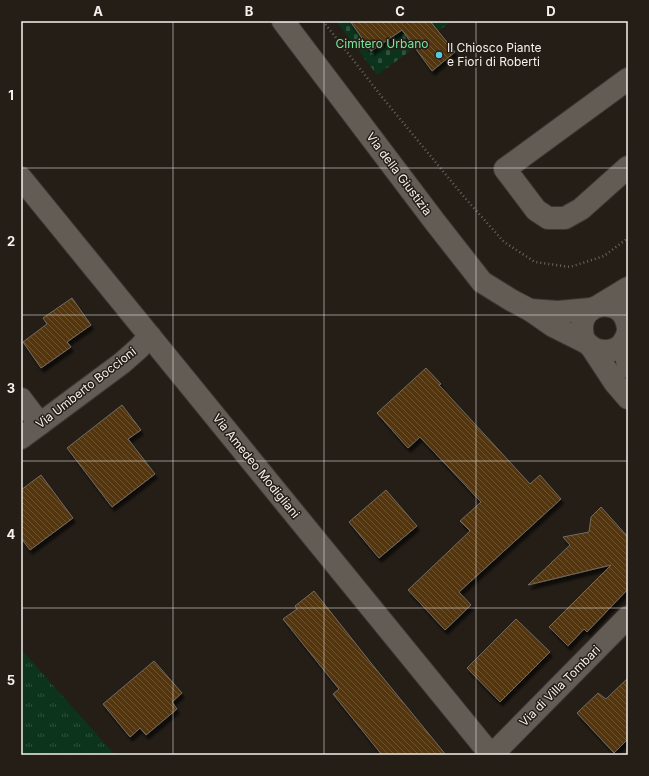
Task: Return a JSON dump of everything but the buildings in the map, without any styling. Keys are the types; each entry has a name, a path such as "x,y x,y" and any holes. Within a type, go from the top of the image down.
{"street":[{"name":"Via della Giustizia","path":"283,21 482,282 530,310 553,326 600,352 618,348 627,335 628,324 624,315 609,305 558,312 530,310"},
{"path":"628,79 506,169 536,210 548,218 565,218 581,209 628,168"},
{"name":"Via Amedeo Modigliani","path":"21,178 492,755"},
{"name":"Via della Giustizia","path":"589,345 582,333 582,324 585,316 595,307 628,288"},
{"path":"627,335 628,367"},
{"name":"Via Umberto Boccioni","path":"21,438 122,363 150,336"},
{"path":"589,345 615,383 628,398"},
{"path":"21,399 40,424"},
{"name":"Via di Villa Tombari","path":"492,755 628,617"}],"path":[{"path":"323,21 382,97 464,198 504,242 535,262 570,267 604,256 628,238"}],"green space":[{"name":"Cimitero Urbano","path":"336,21 452,21 377,75"},
{"path":"21,649 115,755 21,755"}],"place":[{"name":"Il Chiosco Piante e Fiori di Roberti","path":"439,55"}]}
